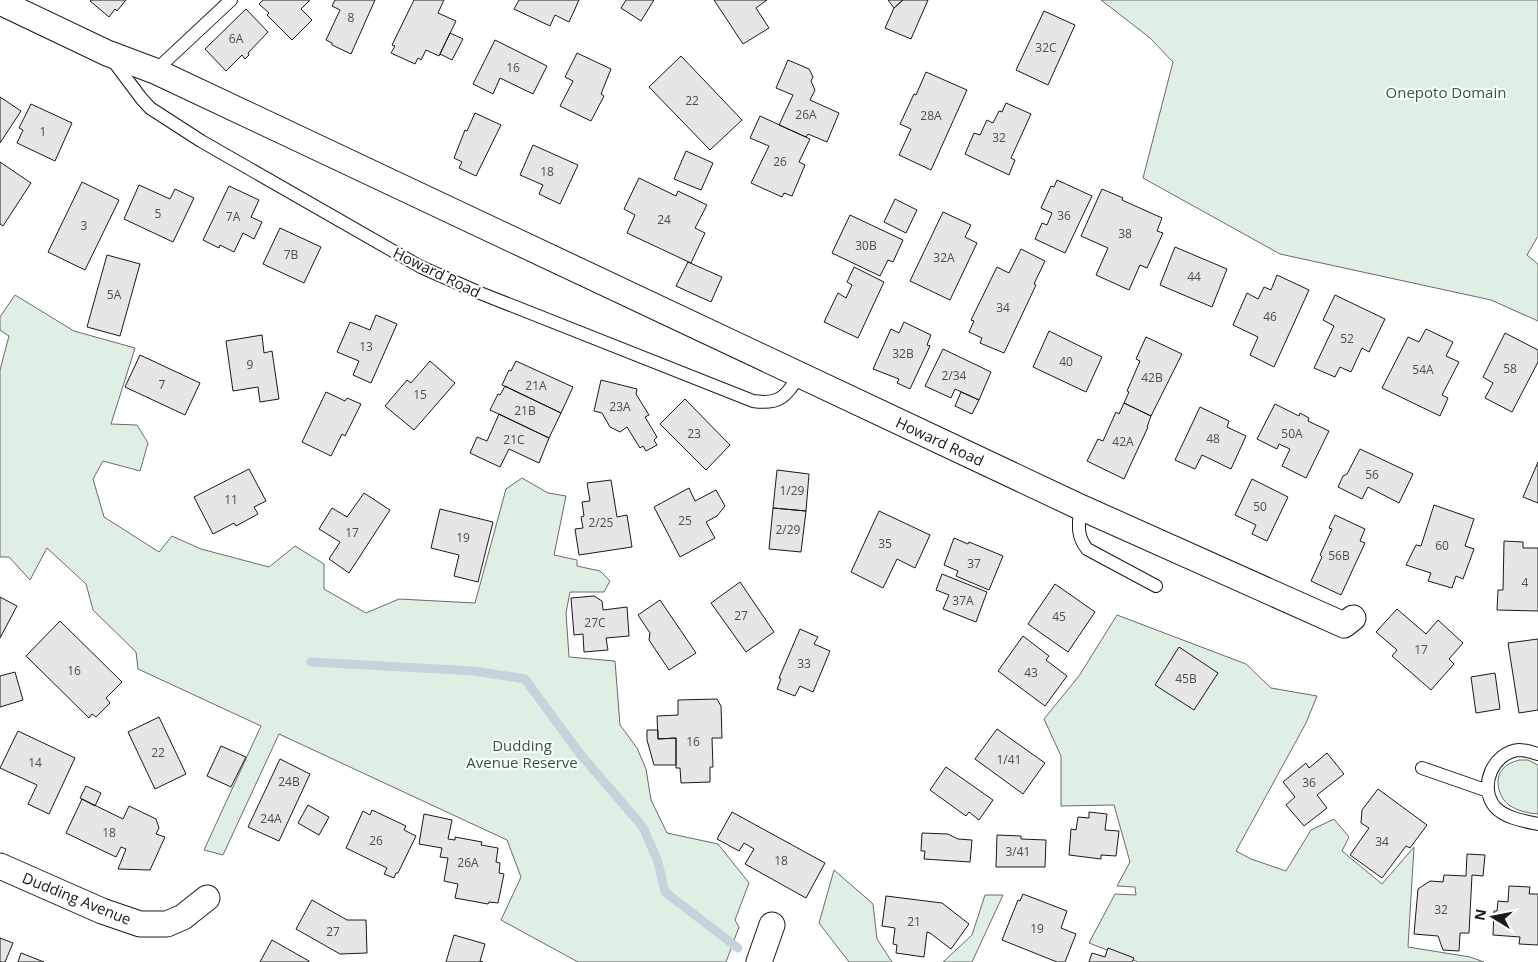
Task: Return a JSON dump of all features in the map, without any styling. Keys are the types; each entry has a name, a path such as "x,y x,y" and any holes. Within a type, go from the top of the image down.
{"street":[{"name":"Howard Road","path":"0,2 107,53 155,71 1080,507 1344,625 1353,618"},
{"name":"Dudding Avenue","path":"0,866 102,911 140,924 167,924 183,916 207,898"},
{"path":"759,962 772,925"}],"lane":[{"path":"155,71 231,0"},
{"name":"Howard Road","path":"107,53 150,108 214,148 427,270 753,401 773,403 782,398 792,388 800,375"},
{"path":"1080,507 1079,534 1080,539 1088,549 1156,586"},
{"path":"1538,754 1519,750 1498,760 1490,774 1488,790 1495,807 1502,812 1523,821 1538,824"},
{"path":"1422,768 1456,781 1488,790"}],"green space":[{"name":"Onepoto Domain","path":"1101,0 1538,0 1538,236 1527,255 1538,264 1538,321 1491,300 1280,254 1143,178 1173,62 1149,37"},
{"name":"Dudding Avenue Reserve","path":"15,295 74,331 135,348 111,424 137,425 148,443 140,471 103,461 93,479 104,517 159,552 172,536 201,549 269,567 295,546 324,564 324,589 366,613 399,599 475,603 506,489 522,478 548,493 566,496 554,555 577,560 577,566 600,571 610,581 604,592 570,592 566,613 569,657 615,661 620,725 637,748 646,769 651,800 667,833 718,844 749,883 735,920 739,927 726,962 578,962 501,920 521,877 507,840 279,734 223,855 204,850 261,726 138,669 136,652 93,610 86,584 47,548 30,580 9,557 0,557 0,370 9,336 0,330 0,317"},
{"path":"1117,615 1246,664 1271,688 1317,696 1306,723 1236,851 1251,859 1286,871 1311,830 1334,819 1349,837 1342,851 1382,884 1414,847 1408,947 1470,957 1484,962 1138,962 1089,943 1115,894 1136,895 1135,887 1117,886 1130,862 1114,805 1061,806 1061,756 1044,719 1079,676"},
{"path":"1519,760 1528,760 1538,765 1538,814 1512,807 1505,802 1500,793 1498,778 1502,770 1505,766"},
{"path":"834,870 873,904 877,939 892,962 849,962 819,923"},
{"path":"985,895 1003,895 972,962 943,962 972,935"}],"building":[{"path":"91,0 126,0 109,17"},
{"path":"263,0 310,0 301,9 312,20 292,40 267,15 269,13 259,4"},
{"path":"335,0 375,0 351,54 326,40 340,10 332,6"},
{"path":"414,0 444,0 438,13 456,21 439,56 426,50 421,60 418,58 415,64 391,53 395,46 392,45"},
{"path":"519,0 579,0 569,22 555,15 550,26 514,9"},
{"path":"626,0 654,0 641,21 621,8"},
{"path":"714,0 767,0 756,8 769,28 743,44"},
{"path":"888,0 903,0 894,8"},
{"path":"903,0 928,0 911,39 885,28 894,8"},
{"path":"246,9 268,32 248,53 249,55 245,59 242,55 226,71 205,49"},
{"path":"1044,11 1075,25 1048,85 1016,70"},
{"path":"450,33 463,39 452,60 440,54"},
{"path":"495,40 547,66 533,94 500,78 493,94 473,84"},
{"path":"577,53 611,69 601,94 604,96 591,121 560,106 573,81 565,77"},
{"path":"681,56 742,120 710,150 649,87"},
{"path":"788,60 809,69 813,77 811,81 815,90 810,100 839,113 827,142 808,134 806,137 779,125 793,95 776,88"},
{"path":"926,72 967,90 931,170 899,155 911,129 900,124"},
{"path":"0,97 21,111 0,143"},
{"path":"1006,103 1031,114 1011,158 1015,160 1009,175 965,154 974,133 980,135 987,120 993,123 999,111 1002,112"},
{"path":"31,104 72,123 55,161 17,143 23,130 19,128"},
{"path":"475,113 501,125 476,176 459,168 462,162 454,158 465,130 467,131"},
{"path":"760,116 810,139 799,162 805,165 792,196 784,193 782,197 751,183 769,146 750,138"},
{"path":"533,145 578,165 560,204 539,194 543,185 520,175"},
{"path":"686,151 713,163 701,190 674,179"},
{"path":"0,162 31,183 3,226 0,224"},
{"path":"639,178 676,196 678,191 707,205 695,228 705,233 691,263 627,233 635,215 624,209"},
{"path":"1057,180 1092,196 1065,253 1035,239 1042,223 1047,225 1052,213 1041,208 1051,186 1054,187"},
{"path":"82,182 119,200 85,270 48,252"},
{"path":"139,185 170,199 175,189 194,198 173,242 124,219"},
{"path":"229,186 259,200 251,217 262,222 254,239 243,233 234,252 220,245 219,248 203,240"},
{"path":"1102,189 1162,218 1157,231 1163,233 1147,268 1140,265 1129,290 1096,275 1108,248 1081,236"},
{"path":"895,199 917,210 906,233 884,222"},
{"path":"943,212 971,225 965,237 977,243 950,300 910,281"},
{"path":"850,215 903,240 893,262 888,260 880,276 832,253"},
{"path":"280,228 321,247 304,283 263,264"},
{"path":"1175,247 1227,269 1212,307 1160,285"},
{"path":"1021,249 1045,261 1034,284 1036,285 1004,353 980,343 982,338 969,332 974,321 971,320 997,267 1009,273"},
{"path":"107,255 140,264 120,336 87,327"},
{"path":"688,262 722,277 711,302 676,286"},
{"path":"854,267 884,282 858,338 824,322 838,293 846,298 852,285 847,282"},
{"path":"1277,275 1309,290 1274,367 1250,355 1258,337 1233,325 1247,293 1258,299 1264,287 1271,290"},
{"path":"1335,295 1385,319 1369,352 1362,348 1351,372 1340,367 1335,377 1314,368 1334,326 1323,320"},
{"path":"376,315 397,324 371,383 353,375 359,361 337,352 350,322 370,330"},
{"path":"904,322 931,335 927,345 930,346 910,389 897,383 899,379 873,369 891,329 899,333"},
{"path":"1426,329 1453,342 1446,356 1459,362 1442,395 1448,398 1440,416 1382,388 1408,337 1419,342"},
{"path":"1049,331 1102,357 1086,392 1033,367"},
{"path":"1505,333 1538,350 1538,362 1512,412 1485,398 1493,383 1483,377"},
{"path":"262,335 264,353 272,351 279,399 260,402 258,387 233,391 226,341"},
{"path":"1146,337 1182,354 1151,416 1124,403 1140,361 1136,359"},
{"path":"943,349 991,372 979,400 955,389 951,398 925,386"},
{"path":"140,355 200,383 185,415 125,387"},
{"path":"430,361 455,383 414,430 385,406 407,380 411,383"},
{"path":"516,361 573,387 561,413 502,385 509,370 511,371"},
{"path":"601,380 637,389 636,394 649,415 645,417 657,437 654,440 657,445 646,451 643,446 640,448 627,427 620,432 610,427 602,413 594,411"},
{"path":"505,386 561,413 549,438 490,410 498,394 500,395"},
{"path":"326,392 345,401 347,398 361,404 345,436 342,434 331,456 302,442"},
{"path":"961,392 979,400 972,414 955,406"},
{"path":"685,399 730,445 706,470 660,424"},
{"path":"1124,403 1151,416 1148,427 1124,479 1087,461 1098,439 1103,441 1116,412 1119,414"},
{"path":"1275,404 1299,416 1300,413 1309,418 1308,421 1329,431 1306,478 1282,466 1290,449 1279,444 1277,449 1257,439"},
{"path":"1200,407 1229,421 1227,427 1246,436 1231,469 1202,455 1195,469 1175,460"},
{"path":"499,414 549,438 539,463 509,449 500,467 470,453 477,437 487,441"},
{"path":"1360,449 1413,474 1399,503 1368,487 1362,499 1338,487"},
{"path":"1538,462 1538,503 1523,497"},
{"path":"249,469 266,501 254,507 258,514 236,526 234,523 213,534 194,497"},
{"path":"777,470 809,474 806,511 773,508"},
{"path":"1252,479 1288,497 1267,541 1252,534 1256,525 1235,515"},
{"path":"611,480 617,517 627,515 632,547 579,555 575,529 583,528 581,517 584,516 582,502 590,501 587,483"},
{"path":"689,488 695,501 716,490 725,506 717,516 706,522 715,538 680,557 654,507"},
{"path":"364,493 390,510 349,573 329,559 340,542 319,529 332,508 347,517"},
{"path":"1434,505 1474,519 1465,546 1474,549 1463,579 1456,576 1452,588 1428,581 1431,573 1406,565 1416,545 1421,546"},
{"path":"773,508 806,511 801,552 769,549"},
{"path":"440,509 493,522 478,582 454,576 459,555 431,548"},
{"path":"879,511 930,535 915,568 897,559 883,588 851,572"},
{"path":"1335,515 1365,529 1360,541 1365,543 1341,595 1311,581 1322,557 1320,555 1332,529 1329,528"},
{"path":"954,538 1003,556 989,590 956,576 958,571 944,565"},
{"path":"1504,541 1523,542 1523,548 1538,548 1538,611 1497,610 1498,590 1503,590"},
{"path":"942,574 987,592 976,622 943,609 949,595 936,590"},
{"path":"740,582 774,632 746,652 711,603"},
{"path":"1055,584 1095,612 1068,652 1028,624"},
{"path":"594,596 602,601 603,610 627,607 629,636 606,638 608,650 584,652 583,634 574,635 571,598"},
{"path":"0,597 17,606 0,638"},
{"path":"660,600 696,653 669,670 649,640 650,633 638,615"},
{"path":"1397,609 1426,634 1438,620 1463,643 1449,659 1454,664 1431,690 1392,656 1397,650 1376,632"},
{"path":"60,621 122,682 106,698 110,703 96,717 92,714 89,718 26,656"},
{"path":"800,629 818,637 814,644 830,651 813,692 800,686 795,696 777,689 781,679 779,678"},
{"path":"1023,636 1049,656 1046,660 1067,676 1045,706 998,671"},
{"path":"1538,639 1538,710 1519,713 1508,643"},
{"path":"1179,647 1218,673 1194,710 1155,685"},
{"path":"15,672 23,700 0,707 0,676"},
{"path":"1495,673 1500,709 1476,713 1471,677"},
{"path":"717,699 721,706 722,738 712,738 713,767 710,767 710,782 681,783 680,768 676,768 676,738 658,739 657,716 678,715 678,700"},
{"path":"159,717 186,774 155,789 128,732"},
{"path":"997,729 1045,763 1023,794 975,759"},
{"path":"647,730 658,730 658,739 676,738 676,765 654,765 647,740"},
{"path":"18,731 75,758 49,814 28,804 37,785 0,768"},
{"path":"221,746 246,757 231,787 207,776"},
{"path":"1327,753 1344,774 1317,795 1327,808 1304,826 1286,805 1295,797 1283,782 1306,763 1309,768"},
{"path":"280,759 310,774 279,841 248,827"},
{"path":"946,767 993,800 979,820 969,812 966,816 930,790"},
{"path":"86,786 101,793 95,806 80,798"},
{"path":"1378,789 1427,825 1410,848 1406,846 1382,878 1350,855 1369,828 1361,823 1362,810"},
{"path":"82,799 123,819 129,806 156,819 159,828 156,834 165,837 150,870 118,869 126,849 121,847 116,857 66,833"},
{"path":"308,805 329,817 319,835 298,823"},
{"path":"372,810 406,826 404,830 416,836 394,878 384,874 387,868 346,848 363,811 370,815"},
{"path":"732,812 825,863 806,898 745,864 754,849 744,843 739,851 717,839"},
{"path":"1089,812 1107,814 1105,830 1119,831 1116,856 1101,855 1101,859 1069,855 1071,829 1076,830 1078,817 1089,818"},
{"path":"424,814 452,820 448,839 455,840 455,837 482,842 481,845 498,848 496,862 500,863 499,873 504,874 498,903 489,902 488,904 455,898 458,884 444,881 448,858 440,857 442,848 419,844"},
{"path":"922,833 948,834 958,839 972,840 970,862 924,859 925,851 921,851"},
{"path":"997,835 1021,836 1021,839 1046,840 1045,867 996,867"},
{"path":"1467,854 1485,855 1483,876 1472,875 1469,933 1460,933 1459,951 1443,950 1438,936 1414,934 1418,889 1430,881 1443,882 1444,875 1466,876"},
{"path":"1509,886 1530,887 1529,894 1538,894 1538,945 1519,944 1520,937 1493,935 1494,911 1497,911 1498,901 1508,902"},
{"path":"1023,894 1067,911 1061,928 1076,934 1065,962 1057,962 1002,940 1018,900 1020,901"},
{"path":"886,896 942,903 969,924 951,949 927,932 924,957 896,953 897,945 893,944 895,928 882,926"},
{"path":"312,900 347,920 366,920 367,953 340,954 296,929"},
{"path":"454,935 485,944 480,961 483,962 446,962"},
{"path":"0,938 13,943 5,962 0,962"},
{"path":"272,940 309,961 309,962 260,962"},
{"path":"1108,948 1134,958 1132,962 1089,962 1092,953 1105,957"},
{"path":"21,953 44,962 18,962"}],"waterway":[{"path":"311,662 474,671 525,679 580,754 643,827 658,862 665,892 738,948"}]}
